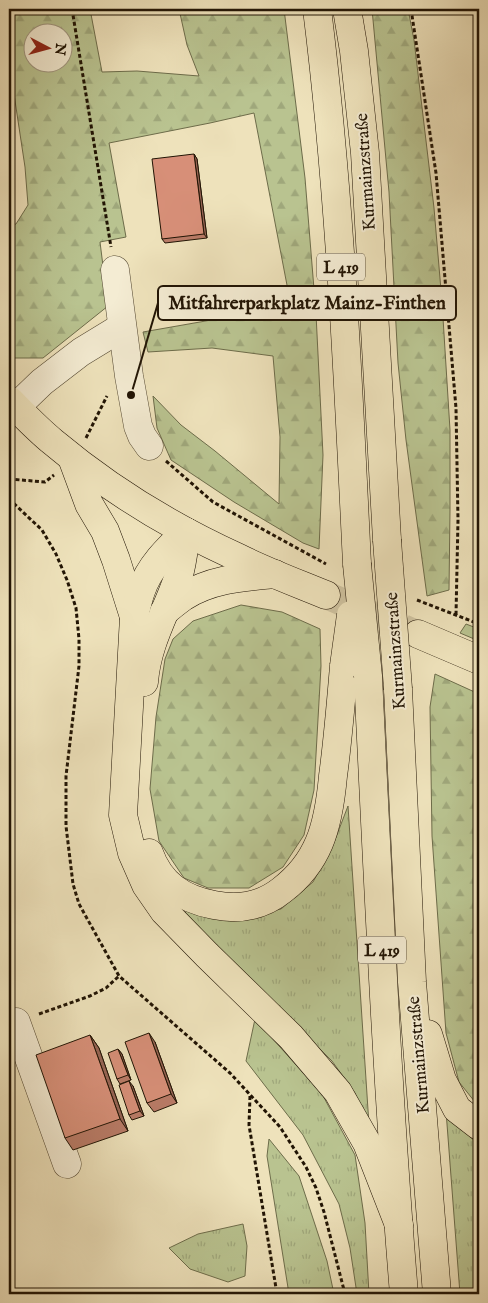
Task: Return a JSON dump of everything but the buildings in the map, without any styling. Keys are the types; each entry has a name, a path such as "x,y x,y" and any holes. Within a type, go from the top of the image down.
{"main road":[{"name":"Kurmainzstraße","path":"317,9 325,73 342,276 357,564 356,671 385,1007 398,1225"},
{"name":"Kurmainzstraße","path":"347,9 354,51 365,153 387,540 398,689 412,982 437,1294"},
{"path":"12,404 70,458 148,510 186,532 240,559 326,595"},
{"path":"70,458 89,504 105,531 134,618"},
{"path":"186,532 183,560 178,578 154,636 144,676 138,774 138,802 145,843 158,873 178,893 202,903 233,908 248,906 266,901 291,884 301,874 320,842 326,823 356,671"},
{"path":"186,532 152,568 141,590 134,618 123,815 132,852 146,885 164,911 292,1037 338,1092 367,1143 398,1225"},
{"path":"164,612 183,598 212,583 240,577 276,574"},
{"path":"418,634 479,660"},
{"path":"412,982 442,1080 457,1109 479,1126"},
{"name":"L 419","path":"398,1225 404,1294"}],"lane":[{"path":"115,270 129,376 138,426 149,446"},
{"path":"12,404 81,352 122,327"},
{"path":"16,1022 67,1164"}],"path":[{"path":"72,9 115,270"},
{"path":"411,9 436,173 456,408 458,520 456,615"},
{"path":"9,478 46,482 70,458 112,387 129,376"},
{"path":"149,446 213,502 326,564"},
{"path":"9,499 42,530 56,554 76,608 79,666 66,776 66,826 73,884 79,904 119,976 230,1073 280,1127 306,1167 316,1188 345,1294"},
{"path":"416,600 479,624"},
{"path":"16,1022 90,996 106,988 119,976"},
{"path":"250,1095 249,1125 276,1294"}],"green space":[{"path":"9,9 90,9 102,72 137,71 199,76 187,45 179,9 284,9 305,178 316,314 323,455 319,549 303,543 234,502 171,460 157,428 153,396 181,425 279,504 280,437 273,356 212,348 148,352 143,332 291,306 254,113 109,143 126,237 100,242 108,306 43,358 13,358 9,353 9,226 16,224 28,205 25,167 9,61"},
{"path":"372,9 408,9 414,40 434,208 450,430 449,590 427,596 406,440 398,363 389,192"},
{"path":"241,605 282,612 320,629 321,666 314,790 304,835 283,867 249,888 208,888 184,878 159,841 150,789 156,717 165,659 173,639 193,621"},
{"path":"466,624 479,629 479,641 460,633"},
{"path":"435,674 479,694 479,1107 459,1082 446,1033 432,836 430,707"},
{"path":"348,806 369,1125 355,1093 332,1061 184,915 187,910 242,917 281,909 313,882 333,845"},
{"path":"255,1019 322,1094 355,1155 365,1223 369,1294 357,1294 350,1248 339,1204 303,1135 246,1061"},
{"path":"446,1111 471,1138 479,1143 479,1294 460,1294"},
{"path":"269,1139 299,1176 327,1261 334,1294 289,1294 267,1156"},
{"path":"243,1224 247,1246 245,1276 228,1282 190,1269 169,1248 198,1234"}],"tunnel":[{"path":"326,595 412,632"}],"place":[{"name":"Mitfahrerparkplatz Mainz-Finthen","path":"131,395"}]}
